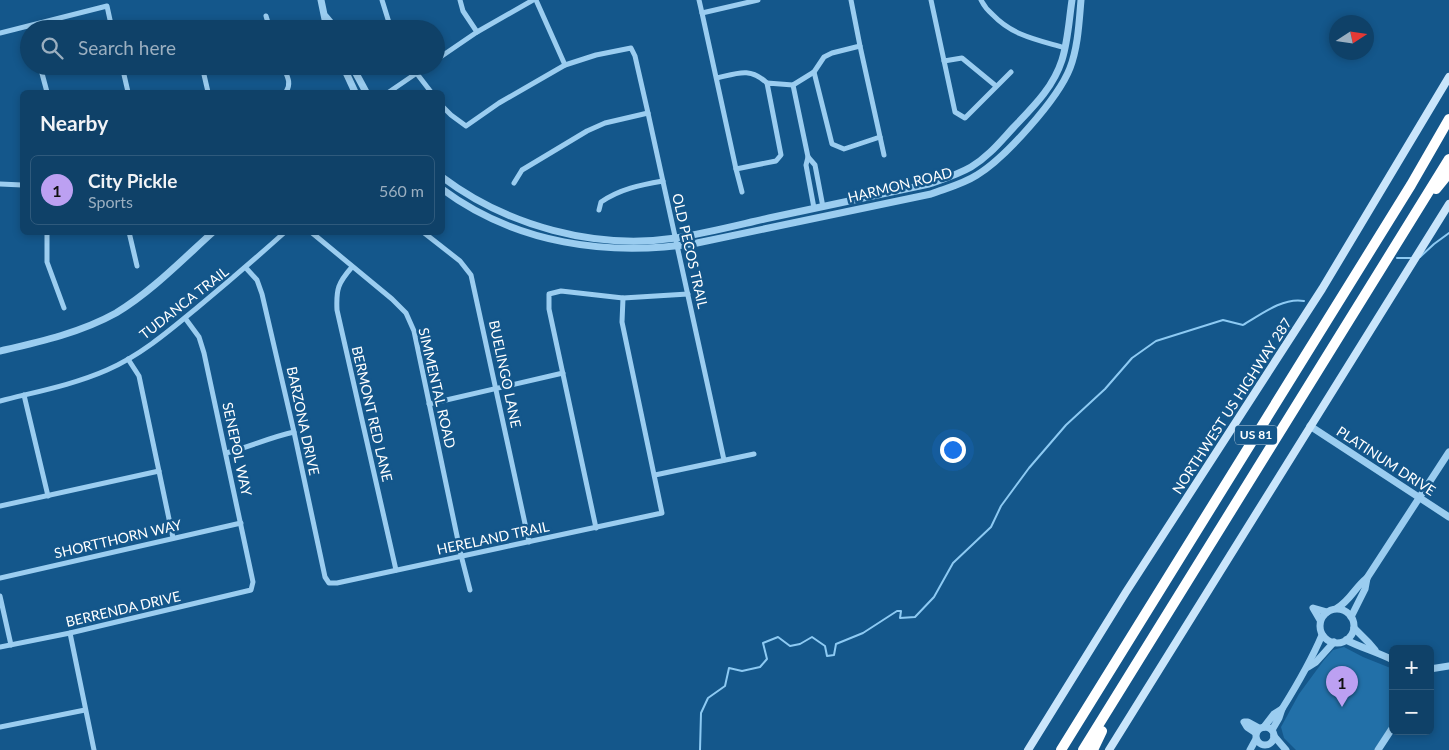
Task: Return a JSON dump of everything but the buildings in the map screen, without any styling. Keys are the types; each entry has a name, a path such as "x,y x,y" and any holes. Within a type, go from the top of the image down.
{"highway":[{"name":"US 81","path":"1061,750 1411,184 1448,120"},
{"name":"US 81","path":"1083,750 1449,159"},
{"path":"1408,223 1449,173"},
{"path":"1093,750 1122,689"}],"main road":[{"name":"NORTHWEST US HIGHWAY 287","path":"1030,748 1126,592 1322,289 1449,77"},
{"path":"1109,750 1449,204"}],"street":[{"path":"321,0 326,20"},
{"path":"382,0 388,20"},
{"path":"460,0 463,11 477,32"},
{"path":"445,54 477,32 534,0 565,65 499,103 466,126 445,109"},
{"path":"699,0 742,192"},
{"path":"702,13 758,0"},
{"path":"851,0 884,155"},
{"path":"931,0 955,112 965,118 1011,72"},
{"path":"981,0 983,5 1001,23 1019,35 1065,48"},
{"name":"HARMON ROAD","path":"445,178 478,200 512,217 547,229 616,241 675,238 928,184 950,177 988,154 1042,97 1054,80 1062,61 1068,35 1072,0"},
{"name":"HARMON ROAD","path":"445,191 488,216 543,238 581,246 612,249 677,246 931,194 960,184 979,174 1000,156 1044,110 1060,88 1070,69 1075,51 1081,0"},
{"path":"56,20 107,6 110,20"},
{"path":"266,16 267,20"},
{"path":"326,16 329,20"},
{"path":"0,33 20,29"},
{"path":"717,78 738,73 749,73 758,75 767,83 793,85 814,72 824,57 860,46"},
{"name":"OLD PECOS TRAIL","path":"565,65 596,55 632,48 724,460"},
{"path":"944,61 962,58 996,86"},
{"path":"814,72 832,144 844,149 880,137"},
{"path":"42,75 46,90"},
{"path":"124,75 128,90"},
{"path":"204,75 208,90"},
{"path":"287,75 290,87 288,90"},
{"path":"347,75 354,90"},
{"path":"357,75 365,90"},
{"path":"392,90 414,75"},
{"path":"417,75 429,90"},
{"path":"736,169 776,162 780,158 767,83"},
{"path":"793,85 808,157 814,165 823,206"},
{"path":"514,183 522,170 587,131 605,124 648,113"},
{"path":"808,157 806,165 814,208"},
{"path":"599,210 601,202 612,194 663,181"},
{"path":"0,184 20,185"},
{"path":"47,235 47,262 64,308"},
{"path":"130,235 137,266"},
{"path":"0,352 70,333 115,313 159,280 209,235"},
{"name":"TUDANCA TRAIL","path":"0,401 81,379 107,370 128,359 165,336 246,268 282,235"},
{"name":"SIMMENTAL ROAD","path":"315,235 392,298 406,313 414,331 470,590"},
{"name":"BUELINGO LANE","path":"427,235 460,260 471,275 529,542"},
{"name":"BERMONT RED LANE","path":"352,266 342,278 336,293 338,310 396,570"},
{"name":"BARZONA DRIVE","path":"246,268 257,280 262,294 325,577 328,583"},
{"path":"596,528 549,309 549,294 561,291 623,298 688,294"},
{"path":"623,298 622,322 655,475 754,454"},
{"name":"SENEPOL WAY","path":"185,318 199,338 241,523 253,582 251,590"},
{"path":"128,359 138,376 173,538"},
{"path":"430,404 563,373"},
{"path":"24,395 48,496"},
{"name":"PLATINUM DRIVE","path":"1310,426 1449,517"},
{"path":"226,453 245,448 275,436 294,432"},
{"path":"1320,620 1327,612 1346,603 1358,585 1367,578 1449,452"},
{"path":"0,506 159,471"},
{"name":"HERELAND TRAIL","path":"328,583 337,583 662,513 655,475"},
{"name":"SHORTTHORN WAY","path":"0,578 241,523"},
{"path":"1351,617 1365,589 1367,578"},
{"name":"BERRENDA DRIVE","path":"0,647 70,633 251,590"},
{"path":"0,596 11,644"},
{"path":"1327,612 1313,608 1320,620 1322,635 1326,639 1341,642 1346,640 1354,628"},
{"path":"1337,608 1348,612 1354,628 1375,650 1389,658"},
{"path":"70,633 94,750"},
{"path":"1264,746 1273,733 1282,709 1308,667 1311,656 1322,635"},
{"path":"1346,640 1365,649 1375,650"},
{"path":"1308,667 1316,662 1334,642"},
{"path":"1434,668 1449,666"},
{"path":"1250,750 1259,732 1274,714 1282,709"},
{"path":"0,727 86,710"},
{"path":"1259,732 1273,733"},
{"path":"1259,732 1264,746"},
{"path":"1273,733 1285,750"},
{"path":"1378,750 1389,733"},
{"path":"1264,746 1285,750"}],"shaded area":[{"path":"1344,647 1389,667 1389,727 1374,750 1296,750 1284,738 1281,727 1299,694 1333,650"}],"waterway":[{"path":"1420,257 1449,233"},
{"path":"1397,258 1411,258"},
{"path":"700,750 701,713 708,698 725,686 729,668 742,671 760,667 767,659 763,643 778,637 790,646 800,644 812,637 825,646 827,656 834,655 836,644 863,633 897,611 901,611 900,618 915,617 934,597 953,563 991,527 1001,506 1029,468 1066,425 1105,389 1132,358 1156,341 1223,320 1243,325 1280,304 1296,300 1304,301"}],"place":[{"name":"City Pickle","path":"1342,707"}]}
